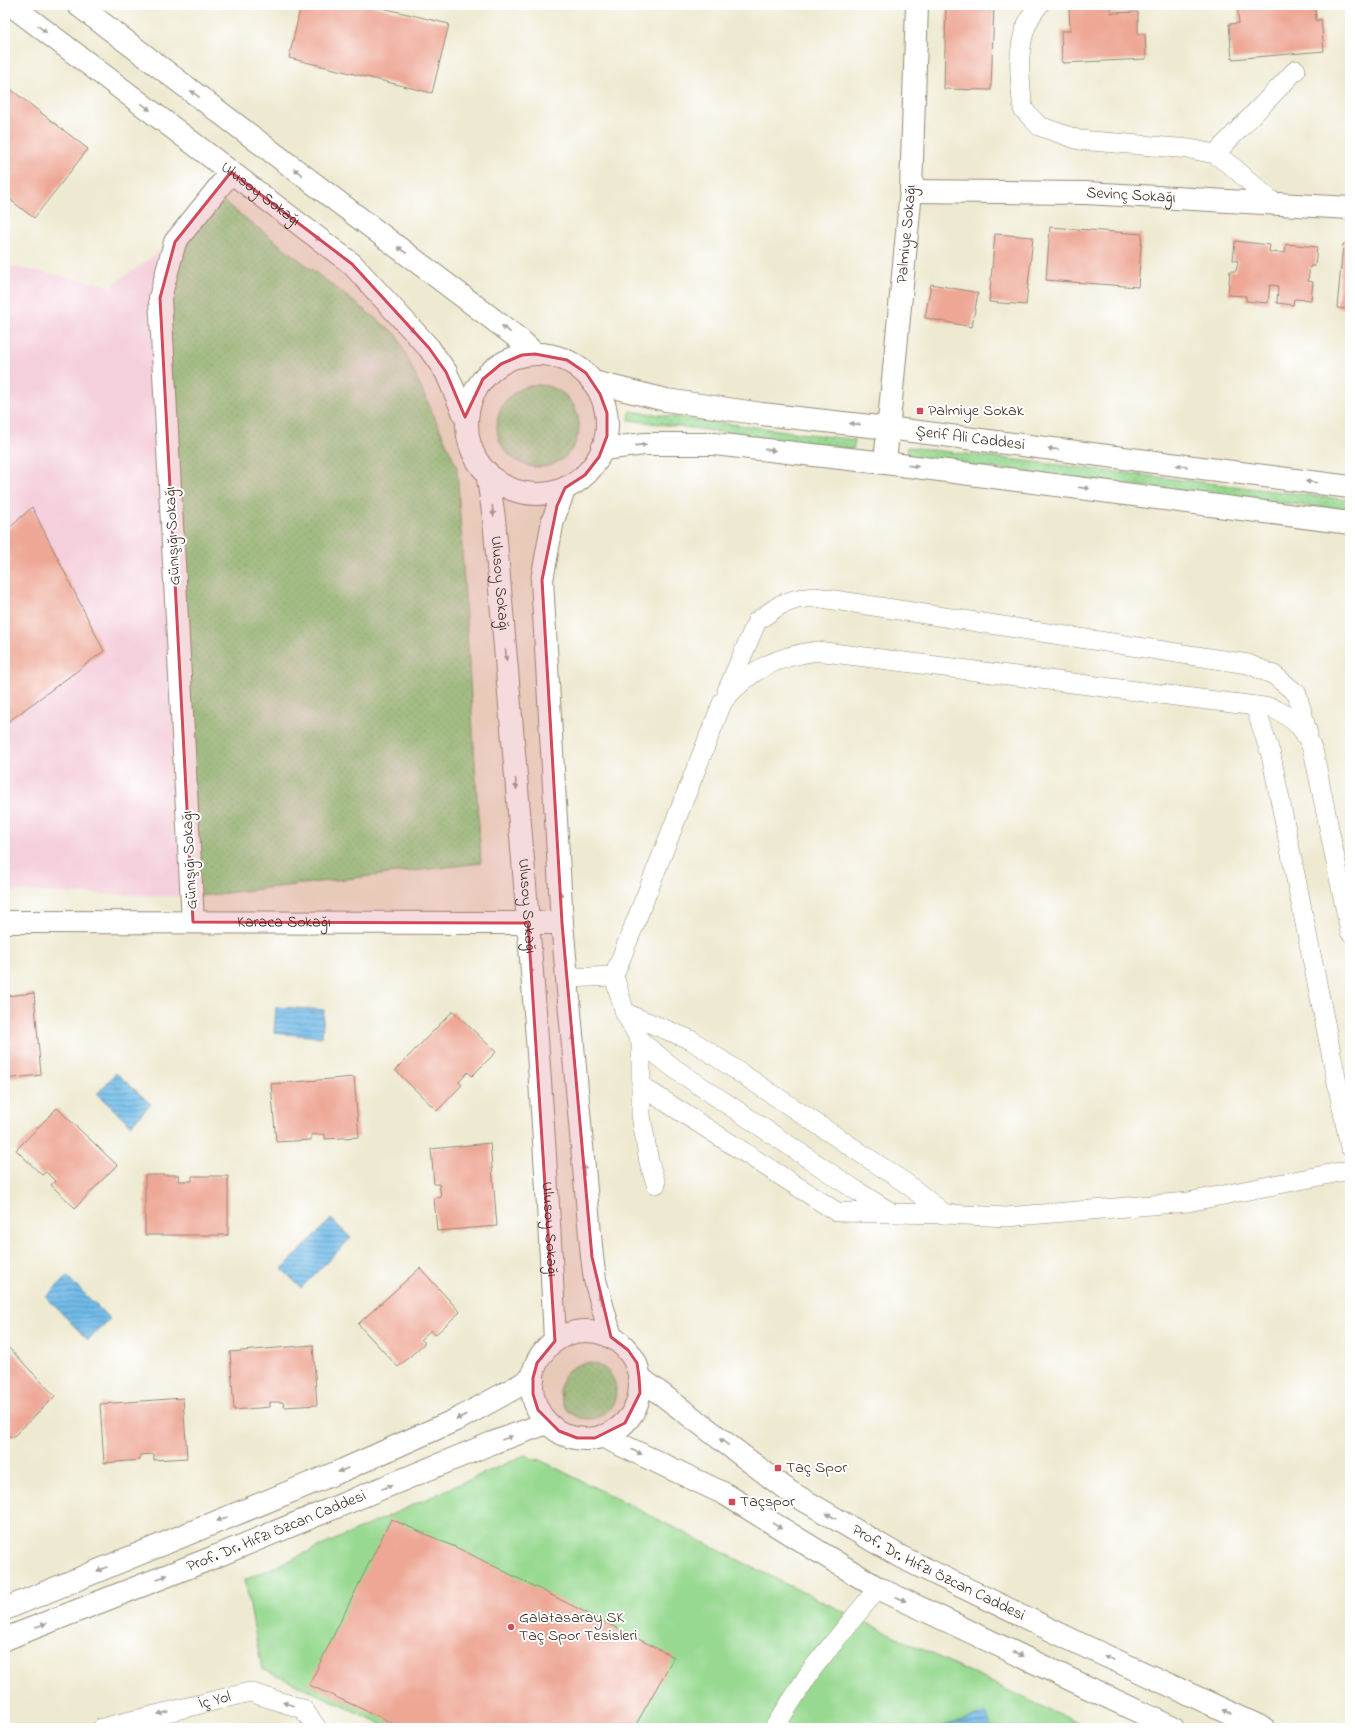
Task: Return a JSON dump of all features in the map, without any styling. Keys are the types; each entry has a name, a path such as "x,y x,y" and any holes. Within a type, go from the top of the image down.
{"street":[{"name":"Ulusoy Sokağı","path":"11,5 352,264 429,348 446,372 467,421 470,442 482,467 496,481 518,492 542,494 565,488 585,475 599,457 607,436 606,413 600,394 593,382 586,374 567,360 545,354 522,355 501,364 483,379 472,399 467,421"},
{"path":"78,5 519,339 535,354"},
{"name":"Palmiye Sokağı","path":"885,463 911,191 917,5"},
{"name":"Günışığı Sokağı","path":"193,922 160,298 176,242 231,172"},
{"name":"Sevinç Sokağı","path":"911,191 1086,193 1350,208"},
{"name":"Şerif Ali Caddesi","path":"593,382 666,400 762,414 888,428 1350,487"},
{"path":"602,449 645,444 714,444 885,463 1350,523"},
{"name":"Ulusoy Sokağı","path":"488,472 494,518 528,923 552,1260 556,1341"},
{"path":"565,488 553,520 542,580 562,923 592,1257 595,1280 611,1337"},
{"name":"Karaca Sokağı","path":"5,922 562,923"},
{"path":"578,1332 595,1332 611,1337 628,1350 637,1363 640,1393 635,1408 625,1423 611,1433 602,1436 595,1438 577,1438 559,1431 548,1423 538,1410 533,1394 532,1378 537,1363 547,1348 561,1337 578,1332"},
{"name":"Prof. Dr. Hıfzı Özcan Caddesi","path":"639,1376 790,1492 901,1557 1080,1644 1262,1728"},
{"name":"Prof. Dr. Hıfzı Özcan Caddesi","path":"5,1609 350,1467 460,1418 532,1378"},
{"name":"Prof. Dr. Hıfzı Özcan Caddesi","path":"5,1639 212,1558 492,1443 548,1423"},
{"path":"602,1436 725,1494 878,1588 1173,1728"}],"lane":[{"path":"1039,5 1023,35 1019,60 1022,109 1040,126 1079,140 1190,149 1215,154 1234,168 1275,204"},
{"path":"1215,154 1296,70"},
{"path":"892,1213 850,1187 675,1069 640,1042 625,1013 614,976 723,701 757,621 780,604 797,599 815,597 1248,664 1274,675 1297,694 1314,754 1350,932"},
{"path":"723,701 737,685 754,671 773,661 794,654 817,651 1272,708 1287,715 1300,725 1309,739"},
{"path":"1255,706 1271,755 1350,1147"},
{"path":"567,978 614,976"},
{"path":"625,1013 691,1040 907,1184 945,1214"},
{"path":"640,1042 641,1115 644,1139 656,1184"},
{"path":"641,1086 838,1212 1006,1217 1188,1202 1350,1170"},
{"path":"774,1728 812,1669 878,1588"},
{"name":"İç Yol","path":"102,1728 250,1692 303,1709 317,1728"}],"highlighted area":[{"path":"231,172 352,264 429,348 446,372 465,417 483,379 501,364 522,355 535,354 567,360 586,373 600,394 607,413 607,436 599,457 585,475 565,488 557,506 542,580 562,923 592,1257 611,1337 628,1350 637,1363 640,1393 625,1423 595,1438 577,1438 559,1431 538,1410 533,1394 533,1378 537,1363 555,1341 528,923 193,922 160,298 175,242"}],"shaded area":[{"path":"165,248 192,897 5,891 5,265 111,286"}],"green space":[{"path":"206,188 397,335 457,467 481,863 192,897 165,248"},
{"path":"538,385 554,388 567,397 576,410 579,426 576,442 567,455 554,464 538,467 522,464 509,455 500,442 497,426 500,410 509,397 522,388"},
{"path":"630,411 855,440 853,449 629,420"},
{"path":"908,447 1350,500 1350,511 906,458"},
{"path":"588,1363 599,1365 608,1371 614,1380 616,1391 614,1402 608,1411 599,1417 588,1419 577,1417 568,1411 562,1402 560,1391 562,1380 568,1371 577,1365"},
{"name":"Galatasaray SK Taç Spor Tesisleri","path":"525,1455 537,1461 538,1459 790,1586 1087,1728 391,1728 262,1669 245,1580"}],"water":[{"path":"276,1007 324,1010 322,1037 274,1033"},
{"path":"116,1073 151,1104 131,1125 97,1094"},
{"path":"331,1219 351,1238 301,1288 282,1269"},
{"path":"67,1276 110,1319 88,1340 46,1297"},
{"path":"986,1713 991,1728 938,1728"}],"building":[{"path":"301,5 370,5 449,24 432,93 289,58"},
{"path":"946,5 994,5 991,90 944,89"},
{"path":"1111,5 1111,13 1138,12 1138,34 1145,34 1146,59 1062,63 1061,31 1070,31 1069,6"},
{"path":"1237,5 1315,5 1316,21 1321,19 1324,51 1232,59 1229,24 1239,23"},
{"path":"5,85 88,149 34,218 5,196"},
{"path":"1050,227 1142,234 1138,287 1046,280"},
{"path":"995,234 1033,237 1026,305 989,302"},
{"path":"1235,241 1270,245 1269,252 1285,253 1286,244 1317,247 1315,266 1310,266 1308,281 1313,282 1311,300 1294,299 1293,305 1277,303 1278,286 1270,285 1268,303 1246,301 1246,296 1228,295 1230,271 1236,271 1238,261 1233,260"},
{"path":"1343,244 1350,244 1350,309 1337,308"},
{"path":"931,284 978,293 972,327 925,318"},
{"path":"32,507 104,651 5,724 5,532"},
{"path":"34,993 41,1075 5,1079 5,996"},
{"path":"453,1011 496,1052 472,1076 468,1072 459,1082 462,1085 437,1111 395,1070"},
{"path":"354,1077 359,1137 325,1139 325,1134 311,1135 311,1140 276,1142 271,1084"},
{"path":"57,1108 117,1165 75,1208 51,1185 55,1181 46,1172 42,1175 16,1150"},
{"path":"490,1143 497,1226 437,1231 434,1198 441,1197 439,1184 434,1184 431,1149"},
{"path":"145,1175 179,1175 178,1181 192,1181 192,1176 228,1176 228,1235 145,1235"},
{"path":"420,1268 460,1312 435,1335 431,1330 421,1339 425,1343 398,1367 358,1324"},
{"path":"5,1344 55,1396 12,1438 5,1431"},
{"path":"313,1345 317,1405 284,1407 283,1402 270,1402 270,1407 234,1410 230,1352"},
{"path":"183,1398 187,1458 154,1460 154,1454 140,1455 140,1460 104,1463 100,1404"},
{"path":"391,1519 462,1550 674,1657 634,1728 401,1728 309,1685"}],"place":[{"name":"Palmiye Sokak","path":"920,411"},
{"name":"Taç Spor","path":"778,1468"},
{"name":"Taçspor","path":"732,1502"},
{"name":"Galatasaray SK Taç Spor Tesisleri","path":"511,1627"}]}
